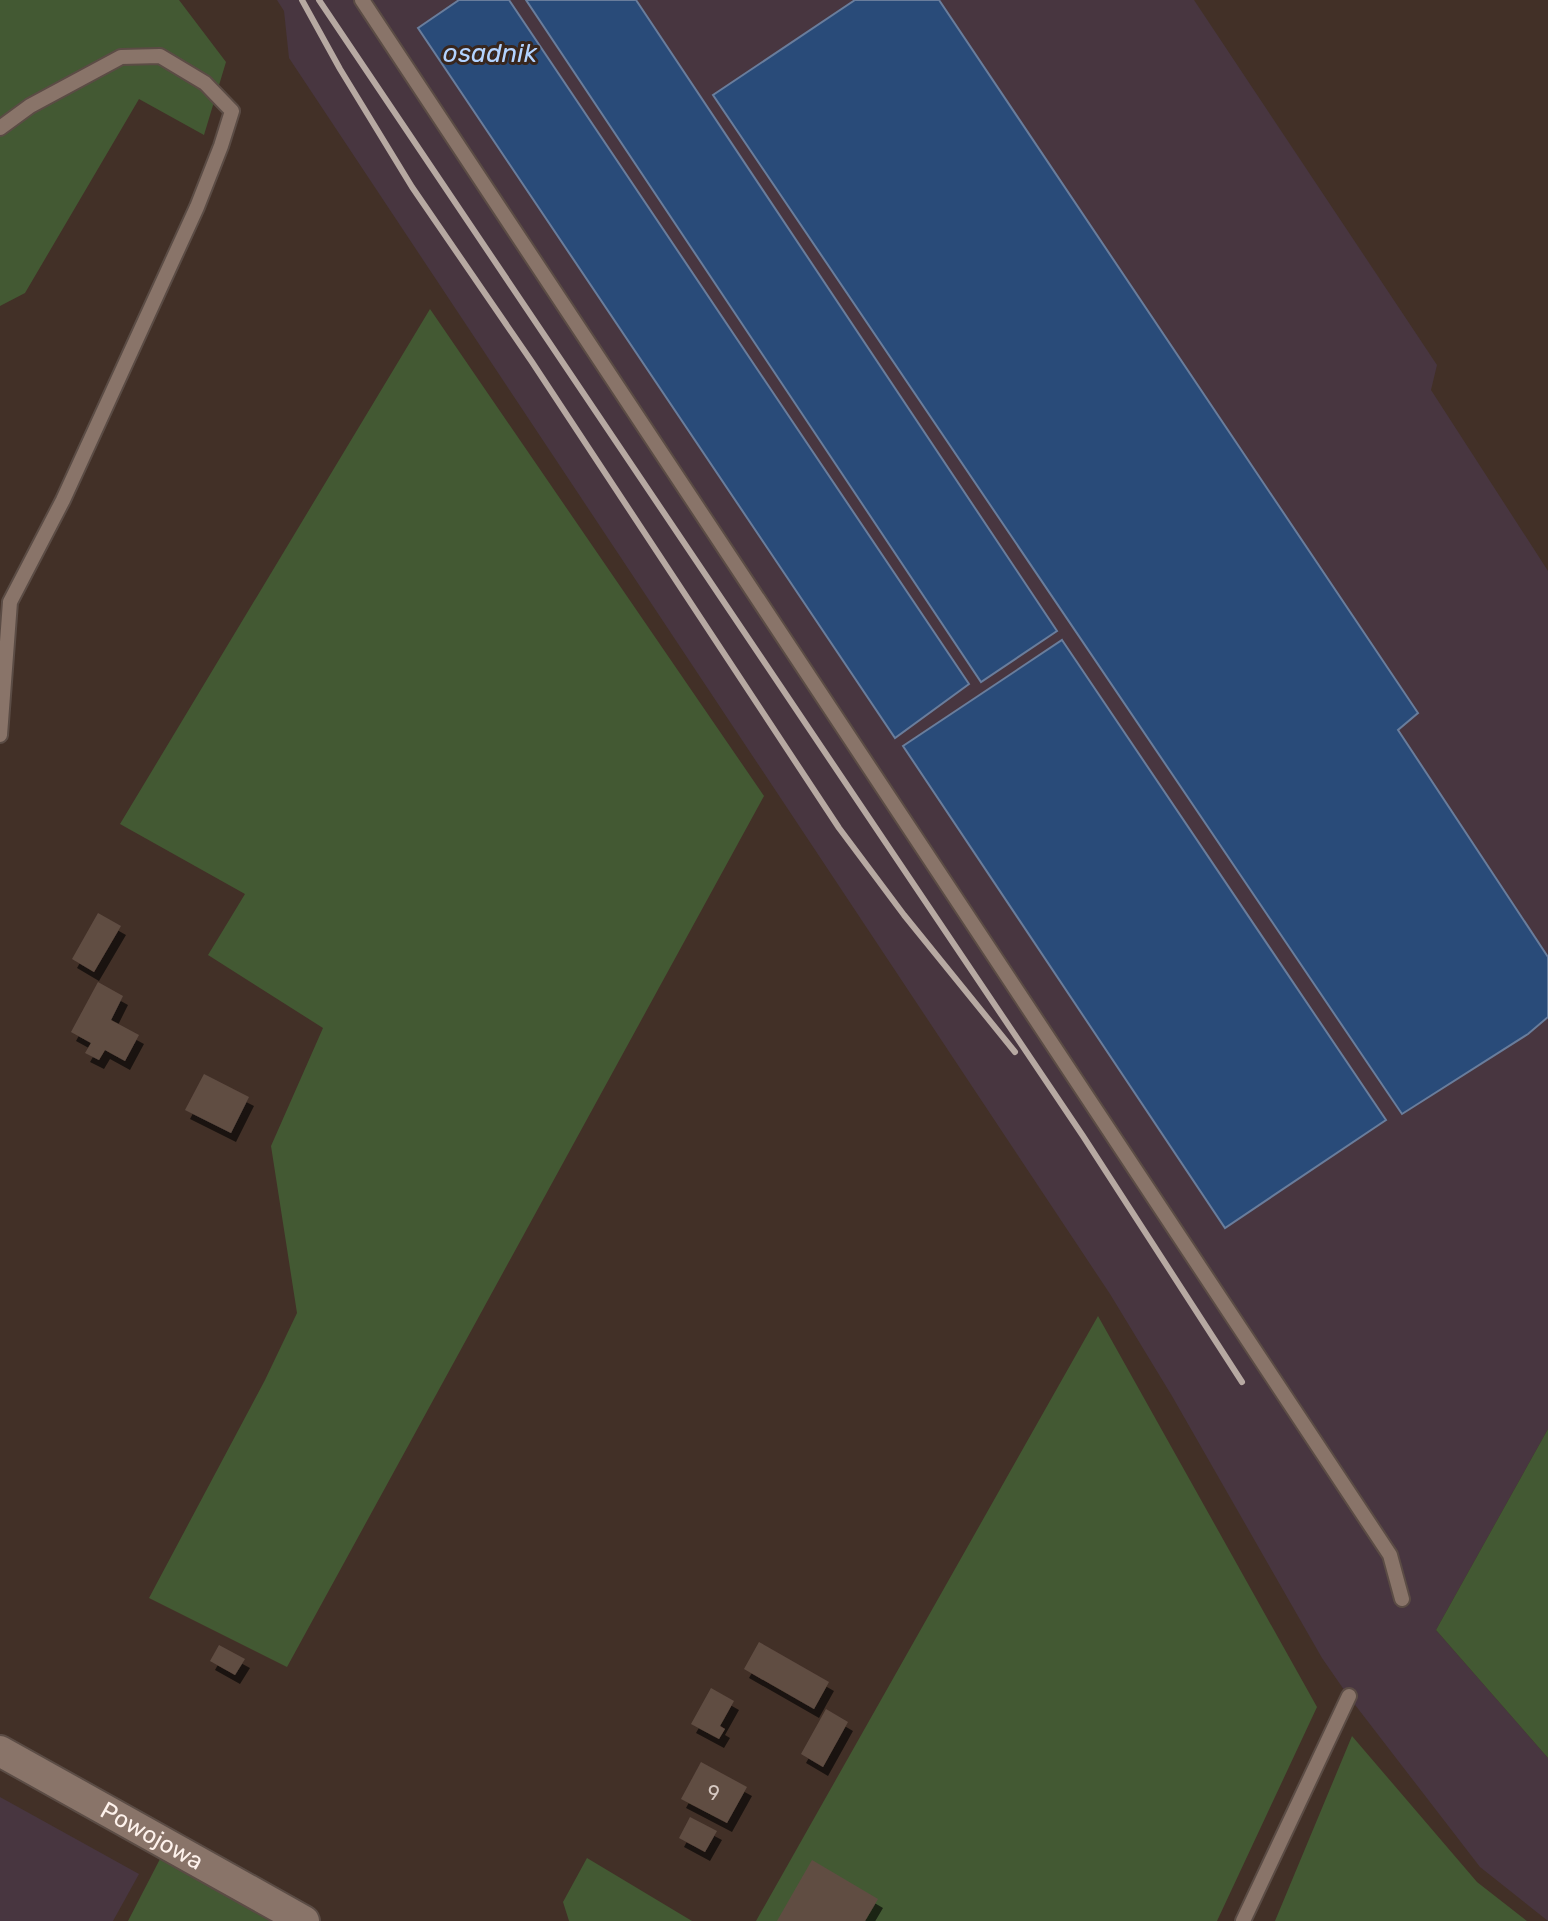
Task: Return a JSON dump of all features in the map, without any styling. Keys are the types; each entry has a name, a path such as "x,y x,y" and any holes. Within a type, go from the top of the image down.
{"street":[{"name":"Powojowa","path":"0,1751 304,1921"}],"lane":[{"path":"362,0 1390,1555 1402,1599"},
{"path":"0,128 30,106 121,57 160,56 205,83 232,111 197,207 63,500 10,602 0,735"},
{"path":"1243,1921 1349,1696"}],"shaded area":[{"path":"277,0 1194,0 1437,365 1431,390 1548,571 1548,1429 1436,1630 1548,1758 1548,1921 1480,1867 1322,1658 1110,1294 289,58 284,11"},
{"path":"0,1797 139,1874 113,1921 0,1921"}],"green space":[{"path":"0,0 179,0 226,62 204,135 139,99 25,293 0,306"},
{"path":"430,309 764,796 287,1667 149,1598 265,1380 297,1313 271,1146 323,1028 208,955 245,894 120,824"},
{"path":"1098,1316 1317,1707 1217,1921 756,1921"},
{"path":"1548,1429 1548,1758 1436,1630"},
{"path":"1352,1736 1477,1882 1527,1921 1275,1921"},
{"path":"587,1858 692,1921 569,1921 563,1902"},
{"path":"160,1859 270,1921 128,1921"}],"water":[{"name":"osadnik","path":"459,0 509,0 969,684 895,738 418,28"},
{"name":"osadnik","path":"526,0 636,0 1057,631 981,682"},
{"path":"855,0 939,0 1418,713 1398,730 1548,957 1548,1017 1528,1034 1402,1114 713,95"},
{"path":"1062,640 1386,1120 1225,1228 903,746"}],"building":[{"path":"98,913 121,926 94,972 72,959"},
{"path":"98,982 123,996 111,1020 139,1035 125,1061 105,1050 99,1060 85,1053 91,1043 71,1032"},
{"path":"204,1074 249,1097 231,1133 185,1110"},
{"path":"759,1642 829,1682 814,1709 744,1669"},
{"path":"219,1645 245,1659 235,1675 210,1661"},
{"path":"711,1688 734,1701 720,1726 725,1729 719,1739 691,1724"},
{"path":"826,1709 848,1722 823,1767 801,1754"},
{"path":"701,1762 747,1787 727,1823 681,1799"},
{"path":"690,1817 717,1831 705,1852 679,1838"},
{"path":"812,1860 878,1899 865,1921 777,1921"}],"railway":[{"path":"302,0 412,187 532,362 839,828 904,915 1015,1052"},
{"path":"319,0 1083,1136 1242,1382"}]}
